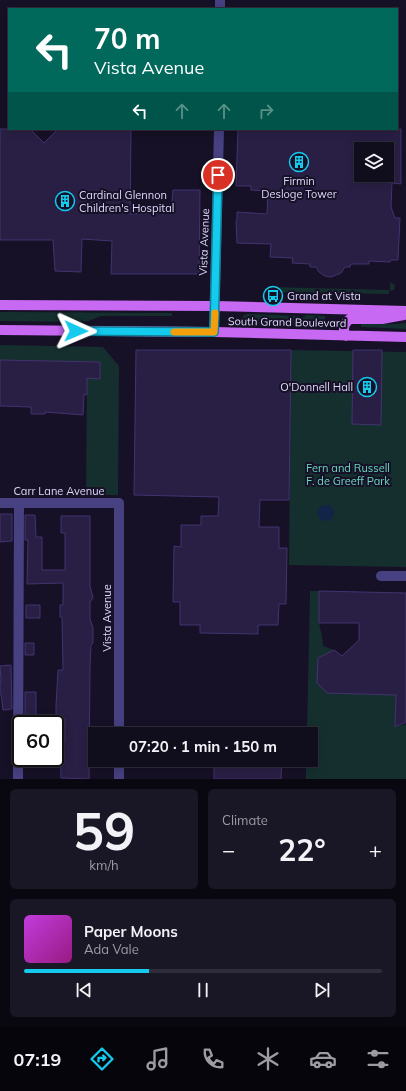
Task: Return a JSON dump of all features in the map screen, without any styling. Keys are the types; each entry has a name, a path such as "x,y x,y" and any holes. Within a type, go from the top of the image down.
{"main road":[{"name":"South Grand Boulevard","path":"0,305 215,306 406,313"},
{"path":"346,336 344,329 345,325 350,319 382,319 406,313"},
{"name":"South Grand Boulevard","path":"0,330 214,332 406,337"}],"street":[{"name":"Vista Avenue","path":"214,332 219,130"},
{"name":"Carr Lane Avenue","path":"0,503 119,503"},
{"path":"18,779 19,503"},
{"name":"Vista Avenue","path":"119,503 119,727"},
{"path":"381,576 406,576"},
{"path":"119,767 120,779"}],"green space":[{"path":"390,282 395,285 394,290 389,291 389,294 270,292 270,287 390,290"},
{"path":"0,312 172,313 172,316 101,316 89,321 79,322 0,321"},
{"path":"247,314 300,317 304,317 306,315 325,316 325,326 245,324 242,319 243,316"},
{"path":"406,323 406,329 361,327 361,324"},
{"path":"0,345 103,347 119,366 118,495 86,495 87,378 100,378 100,362 0,360"},
{"name":"Fern and Russell F. de Greeff Park","path":"291,350 406,352 406,567 289,565"},
{"path":"310,591 319,591 319,623 323,646 334,650 318,658 318,683 327,693 396,695 395,727 406,724 406,779 306,779 306,767 318,767 318,727 307,727"}],"water":[{"path":"323,505 329,505 334,510 332,519 329,521 323,521 318,516 318,510"}],"building":[{"name":"Cardinal Glennon Children's Hospital","path":"0,129 31,130 44,143 57,130 131,130 130,214 171,212 173,190 200,190 199,274 111,274 112,241 82,239 81,272 55,271 53,240 0,240"},
{"name":"Firmin Desloge Tower","path":"401,129 401,184 392,183 391,207 395,218 400,218 398,260 391,260 390,262 369,261 369,264 351,264 350,267 345,267 341,273 331,277 325,276 319,272 316,267 310,267 310,264 292,263 293,258 270,257 271,244 237,243 237,212 267,214 268,191 251,190 251,186 236,186 238,130"},
{"path":"136,350 291,350 289,500 260,500 259,527 279,527 279,548 287,548 286,604 279,604 278,625 258,625 258,634 200,633 200,625 180,625 180,602 173,602 174,546 181,547 181,525 201,525 201,516 218,516 219,497 134,495"},
{"name":"O'Donnell Hall","path":"353,350 382,350 381,425 352,424"},
{"path":"0,360 100,362 100,379 87,378 87,395 84,394 83,415 45,412 45,414 31,414 31,407 0,406"},
{"path":"0,514 12,514 12,541 0,542"},
{"path":"25,515 35,515 36,537 42,537 42,570 65,570 65,533 61,533 61,516 90,516 90,586 93,598 90,602 90,619 93,628 93,643 91,645 89,727 88,727 89,779 61,778 61,767 64,767 65,719 64,715 56,715 56,706 58,670 63,670 62,617 60,617 60,605 63,605 63,583 27,584 28,540 25,540"},
{"path":"319,591 406,593 406,722 395,727 396,695 327,693 317,683 318,658 334,650 342,656 359,640 359,623 319,623"},
{"path":"26,605 40,605 40,618 26,618"},
{"path":"25,643 34,643 34,655 25,655"},
{"path":"11,665 12,709 3,710 0,694 0,666"},
{"path":"25,692 36,692 36,715 25,715"},
{"path":"214,767 282,767 281,779 214,779"}],"slow traffic":[{"path":"174,332 214,332 215,313"}],"place":[{"name":"Firmin Desloge Tower","path":"299,162"},
{"name":"Cardinal Glennon Children's Hospital","path":"65,201"},
{"name":"Grand at Vista","path":"273,296"},
{"name":"O'Donnell Hall","path":"367,387"}],"route":[{"path":"76,331 214,332 218,175"}]}
